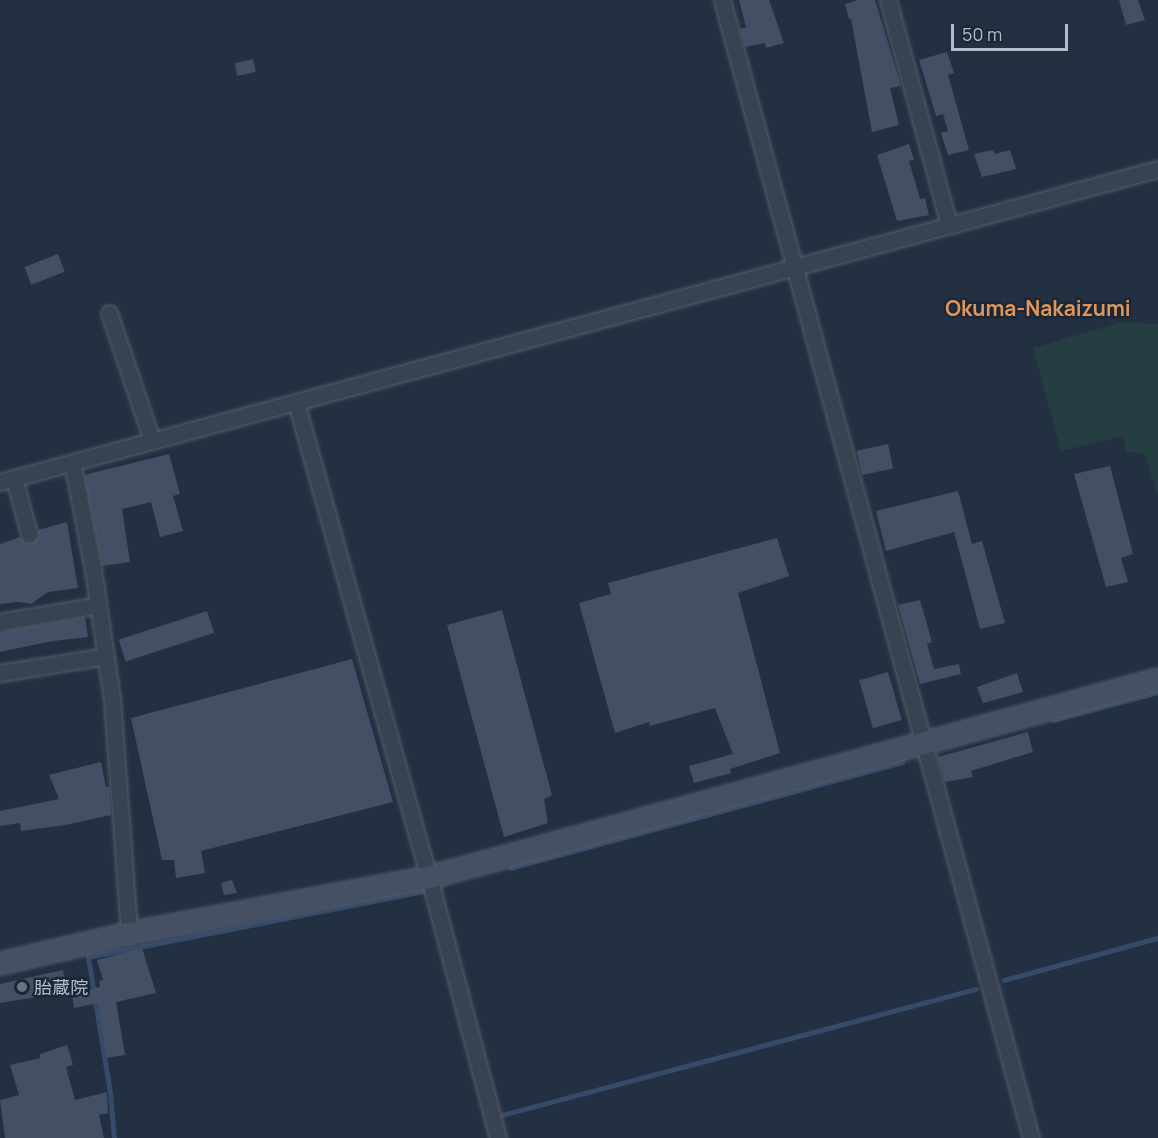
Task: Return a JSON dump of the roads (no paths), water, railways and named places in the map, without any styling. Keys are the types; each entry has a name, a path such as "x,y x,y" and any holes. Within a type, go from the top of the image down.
{"street":[{"path":"722,0 1031,1138"},
{"path":"888,0 949,225"},
{"path":"29,534 7,480 795,265 1158,169"},
{"path":"110,313 152,440"},
{"path":"296,402 429,877 498,1138"},
{"path":"72,462 106,656 124,831 129,933"},
{"path":"0,622 98,605"},
{"path":"0,673 106,656"},
{"path":"0,963 129,933 429,877 1158,679"}],"waterway":[{"path":"1053,720 1158,692"},
{"path":"510,868 902,762"},
{"path":"114,1138 110,1093 88,957 423,891"},
{"path":"1004,980 1158,938"},
{"path":"502,1115 976,989"}],"place":[{"name":"胎蔵院","path":"22,987"}],"district":[{"name":"Okuma-Nakaizumi","path":"1038,308"}]}
